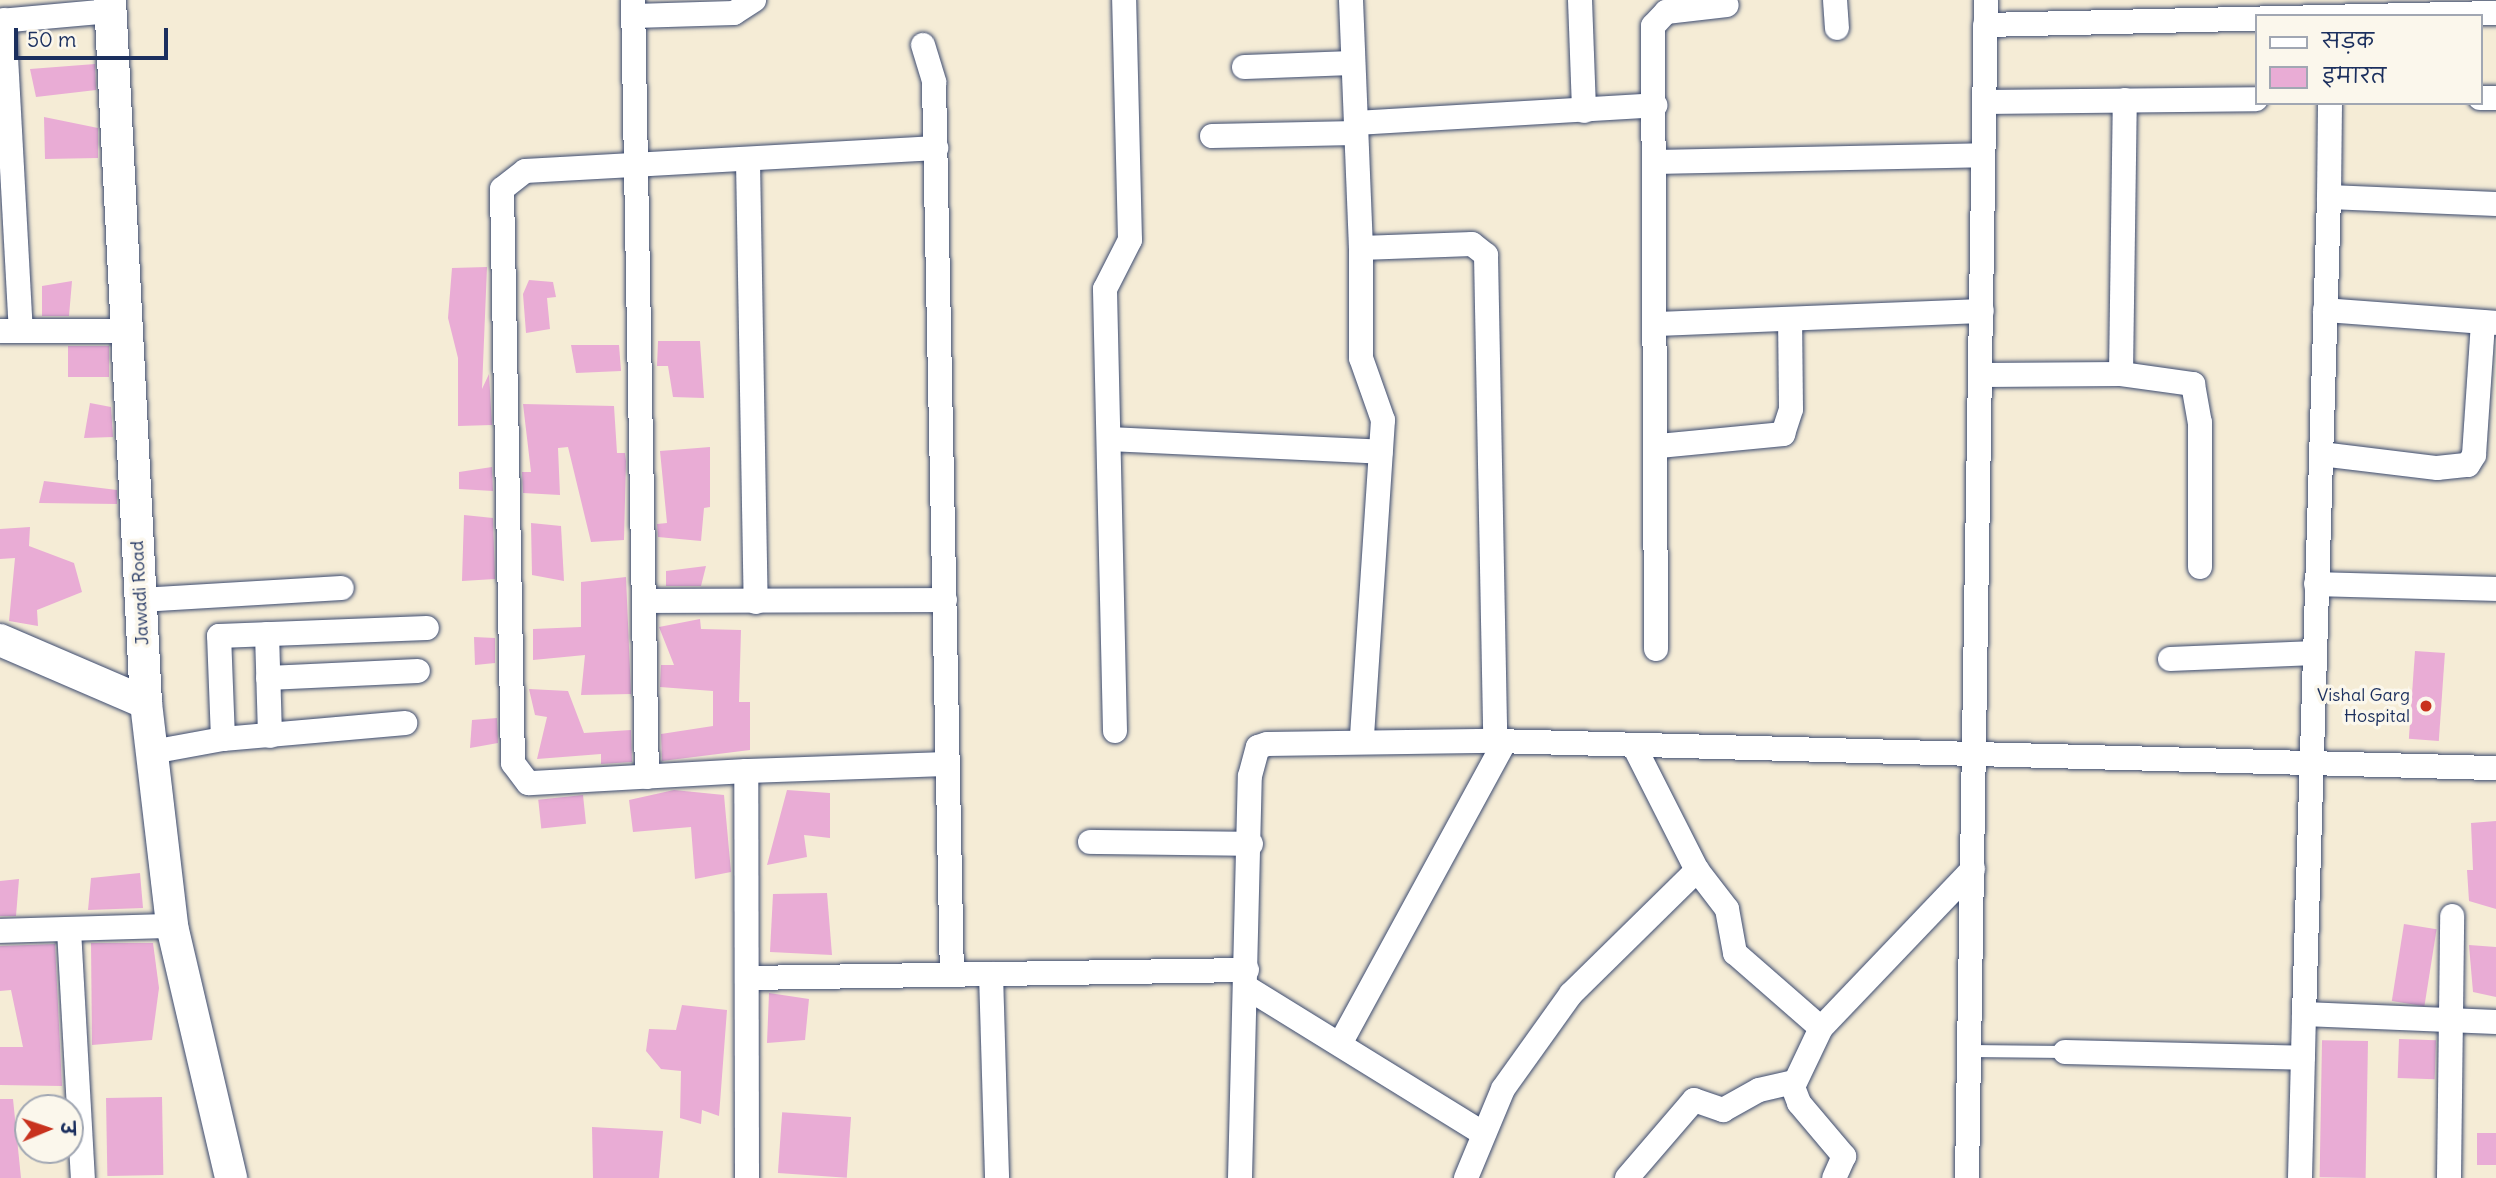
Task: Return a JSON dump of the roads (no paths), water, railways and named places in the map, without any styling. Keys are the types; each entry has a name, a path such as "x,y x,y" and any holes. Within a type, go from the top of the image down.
{"street":[{"path":"647,777 639,162 634,8 734,13 754,0"},
{"path":"1115,731 1105,289 1130,240 1124,0"},
{"path":"1351,0 1361,248 1361,358 1382,412 1362,738"},
{"path":"1580,0 1584,111"},
{"path":"1835,0 1837,28"},
{"path":"1967,1178 1983,375 1986,0"},
{"path":"1656,649 1659,446 1653,26 1659,17 1727,5"},
{"path":"110,6 2,21 11,331 125,331"},
{"name":"Jawadi Road","path":"110,6 146,703 172,926 228,1174"},
{"path":"1985,25 2332,9 2496,13"},
{"path":"923,45 934,82 952,975"},
{"path":"1244,67 1353,63"},
{"path":"1984,102 2254,99"},
{"path":"2121,374 2125,100"},
{"path":"1212,136 1655,105"},
{"path":"2300,1178 2330,105"},
{"path":"936,148 748,161 639,162 517,173 505,184 501,202 513,763 528,783 746,771 948,765"},
{"path":"1655,162 1983,155"},
{"path":"748,161 756,602"},
{"path":"2329,197 2496,204"},
{"path":"1340,1044 1500,741 1486,255 1472,244 1361,248"},
{"path":"2321,454 2438,468 2468,465 2474,455 2490,323 2325,310"},
{"path":"1657,324 1982,311"},
{"path":"1659,446 1783,434 1791,409 1790,319"},
{"path":"1983,375 2121,374 2182,377 2196,391 2200,567"},
{"path":"1110,439 1381,452"},
{"path":"2316,584 2496,589"},
{"path":"140,600 342,588"},
{"path":"645,601 945,600"},
{"path":"223,739 219,636 427,628"},
{"path":"267,634 270,736"},
{"path":"0,640 146,703"},
{"path":"2170,659 2315,653"},
{"path":"268,678 418,671"},
{"path":"152,752 223,739 405,723"},
{"path":"1240,1178 1251,844 1250,776 1258,747 1362,738 2312,759 2496,768"},
{"path":"1634,746 1697,870 1727,909 1738,957 1821,1028"},
{"path":"746,771 747,1178"},
{"path":"1090,842 1251,844"},
{"path":"1834,1178 1844,1156 1799,1103 1793,1082 1821,1028 1973,869"},
{"path":"1466,1178 1481,1132 1503,1089 1571,995 1697,870"},
{"path":"2449,1178 2454,1020 2452,916"},
{"path":"0,931 172,926"},
{"path":"69,930 83,1178"},
{"path":"747,978 991,974 1247,979 1340,1044 1481,1132"},
{"path":"991,974 997,1178"},
{"path":"2304,1014 2496,1022"},
{"path":"2064,1052 2303,1058"},
{"path":"1627,1178 1694,1100 1723,1110 1759,1090 1793,1082"}],"lane":[{"path":"1970,1051 2064,1052"}],"place":[{"name":"Vishal Garg Hospital","path":"2426,706"}]}
